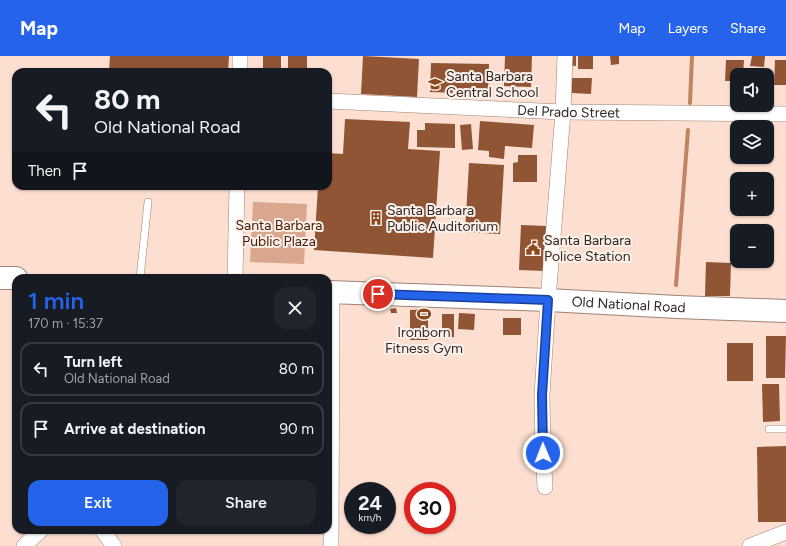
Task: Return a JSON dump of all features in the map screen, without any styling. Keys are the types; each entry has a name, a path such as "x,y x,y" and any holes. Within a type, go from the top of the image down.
{"main road":[{"path":"0,278 12,278"},
{"name":"Old National Road","path":"332,292 786,311"}],"street":[{"path":"240,56 240,68"},
{"path":"545,487 542,395 563,112 565,56"},
{"name":"Del Prado Street","path":"332,101 563,112 786,114"},
{"path":"235,274 237,190"},
{"path":"750,546 786,532"},
{"path":"24,546 38,534"},
{"path":"105,534 114,546"},
{"path":"331,534 331,546"}],"lane":[{"path":"140,274 148,202"},
{"path":"769,429 786,429"}],"green space":[{"name":"Santa Barbara Public Plaza","path":"253,202 307,204 304,264 250,262"}],"building":[{"path":"110,56 229,56 228,68 109,68"},
{"path":"263,56 281,56 281,68 263,68"},
{"path":"288,56 307,56 307,68 288,68"},
{"path":"363,56 419,59 417,97 361,94"},
{"path":"505,56 532,56 531,87 504,86"},
{"path":"568,56 576,56 576,66 568,65"},
{"path":"578,56 593,56 593,69 578,69"},
{"path":"610,56 619,56 619,64 611,65"},
{"path":"752,56 765,56 764,67 750,66"},
{"path":"726,60 744,60 743,68 730,68 730,81 725,81"},
{"path":"775,60 786,60 786,85 774,85"},
{"path":"431,63 489,64 488,94 430,92"},
{"path":"572,78 592,78 591,94 572,93"},
{"name":"Santa Barbara Public Auditorium","path":"345,119 410,122 408,149 440,151 433,258 314,250 318,190 332,190 332,153 343,154"},
{"path":"480,121 534,125 532,148 505,146 504,159 489,157 489,151 478,150"},
{"path":"425,123 455,124 455,148 417,147 417,130 425,130"},
{"path":"471,124 473,149 462,150 460,125"},
{"path":"518,155 537,155 537,182 513,182 513,163 518,162"},
{"path":"469,163 504,165 500,234 465,232"},
{"name":"Santa Barbara Police Station","path":"521,225 547,226 545,271 519,270"},
{"path":"706,262 730,263 730,296 705,296"},
{"path":"396,308 397,313 391,313 390,309"},
{"path":"428,309 428,340 410,340 410,310"},
{"path":"459,313 475,314 474,330 458,329"},
{"path":"442,314 454,314 454,337 442,338"},
{"path":"503,318 521,318 521,335 503,335"},
{"path":"766,336 786,336 785,378 766,378"},
{"path":"727,343 753,343 753,381 727,381"},
{"path":"762,384 779,384 780,421 763,422"},
{"path":"786,446 786,522 758,522 757,447"}],"waterway":[{"path":"690,103 692,56"},
{"path":"676,285 688,130"}],"place":[{"name":"Santa Barbara Central School","path":"435,84"},
{"name":"Santa Barbara Public Auditorium","path":"376,218"},
{"name":"Santa Barbara Police Station","path":"533,248"},
{"name":"Ironborn Fitness Gym","path":"424,314"}],"route":[{"path":"378,294 548,300 542,395 543,453"}]}
